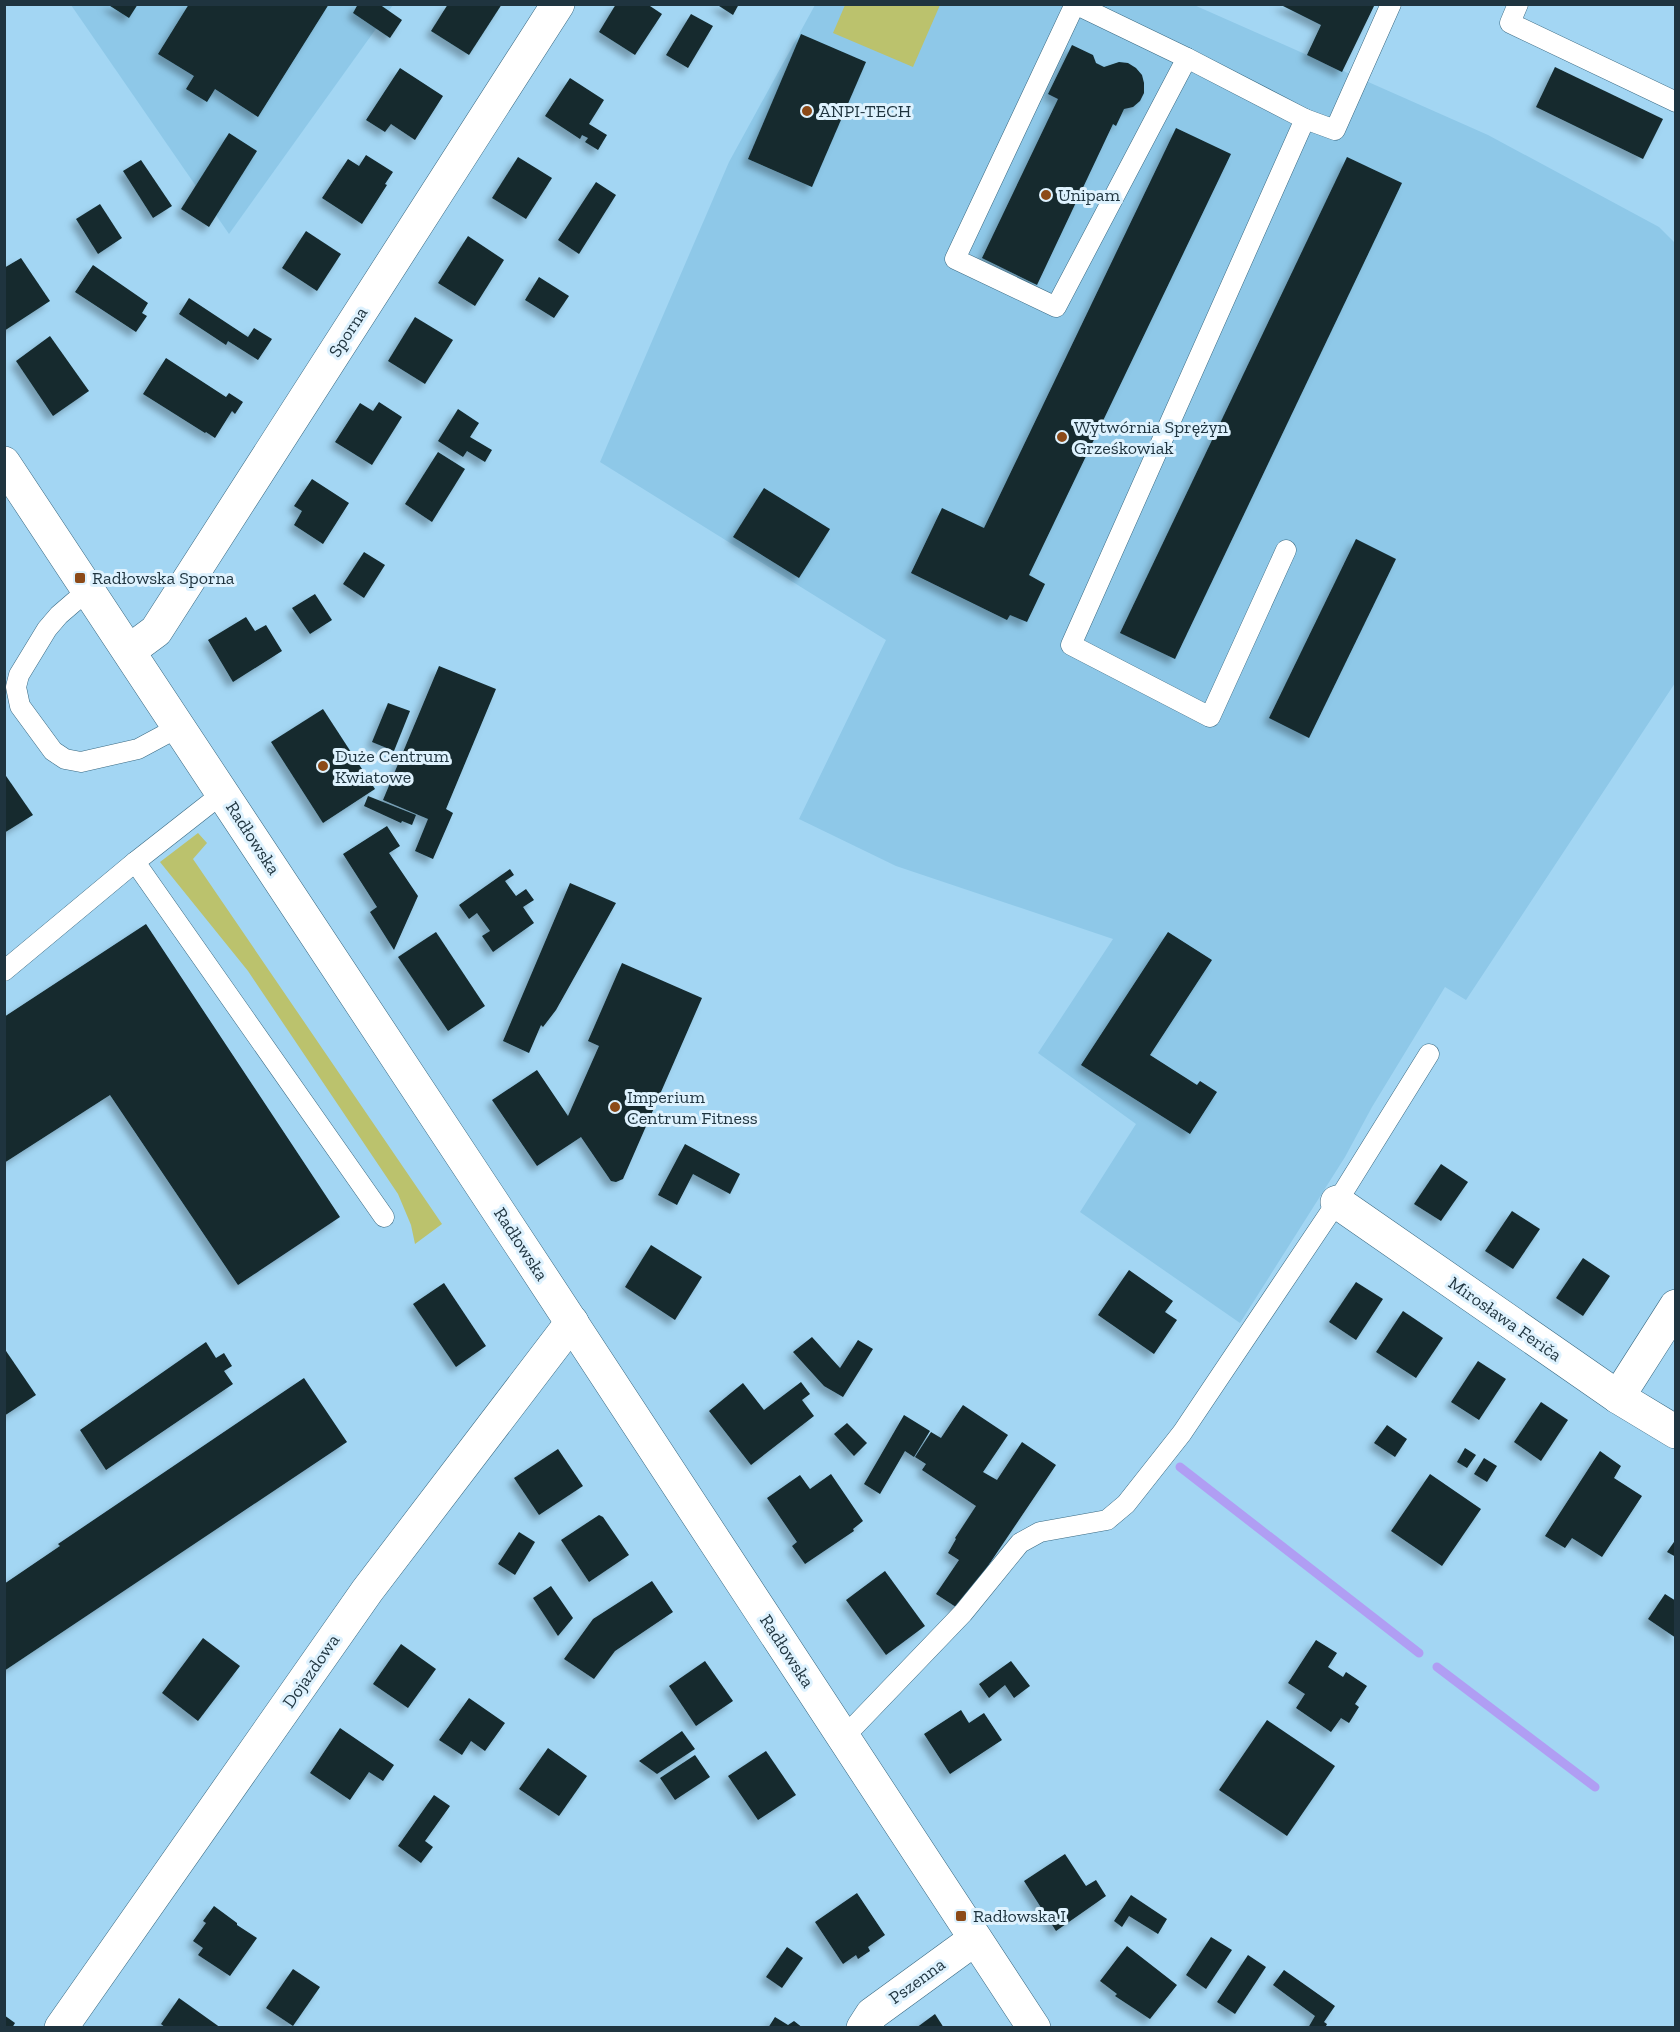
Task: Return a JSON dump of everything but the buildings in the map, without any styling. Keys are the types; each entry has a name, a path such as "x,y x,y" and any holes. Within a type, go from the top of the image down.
{"street":[{"name":"Sporna","path":"129,651 156,631 558,4"},
{"name":"Radłowska","path":"4,463 1034,2028"},
{"name":"Mirosława Feriča","path":"1337,1202 1618,1397 1676,1432"},
{"path":"1618,1397 1676,1306"},
{"name":"Dojazdowa","path":"61,2028 367,1591 572,1323"},
{"name":"Pszenna","path":"863,2028 872,2014 975,1939"}],"lane":[{"path":"1187,58 1056,307 956,260 1075,4 1187,58 1305,119 1335,130 1391,4"},
{"path":"1518,4 1510,23 1676,102"},
{"path":"1286,550 1210,717 1071,645 1305,119"},
{"path":"88,590 59,615 47,629 19,675 16,687 20,706 53,751 64,759 81,762 138,749 179,727"},
{"path":"7,962 223,793"},
{"path":"135,862 384,1217"},
{"path":"843,1737 963,1613 1020,1543 1040,1532 1107,1520 1126,1504 1182,1433 1337,1202 1429,1054"}],"shaded area":[{"path":"71,5 393,5 229,234"},
{"path":"815,5 1194,5 1488,135 1659,227 1675,243 1675,683 1466,1000 1445,987 1372,1107 1345,1157 1240,1323 1080,1212 1136,1124 1038,1053 1113,939 896,866 799,819 886,640 600,462 729,162"}],"green space":[{"path":"845,4 940,5 913,67 833,33"},
{"path":"198,833 207,843 193,859 442,1224 415,1244 411,1225 398,1194 248,971 160,862"}],"waterway":[{"path":"1180,1467 1419,1653"},
{"path":"1437,1667 1595,1787"}],"place":[{"name":"ANPI-TECH","path":"807,111"},
{"name":"Unipam","path":"1046,195"},
{"name":"Wytwórnia Sprężyn Grześkowiak","path":"1062,437"},
{"name":"Radłowska Sporna","path":"80,578"},
{"name":"Duże Centrum Kwiatowe","path":"323,766"},
{"name":"Imperium Centrum Fitness","path":"615,1107"},
{"name":"Radłowska I","path":"961,1916"}]}
